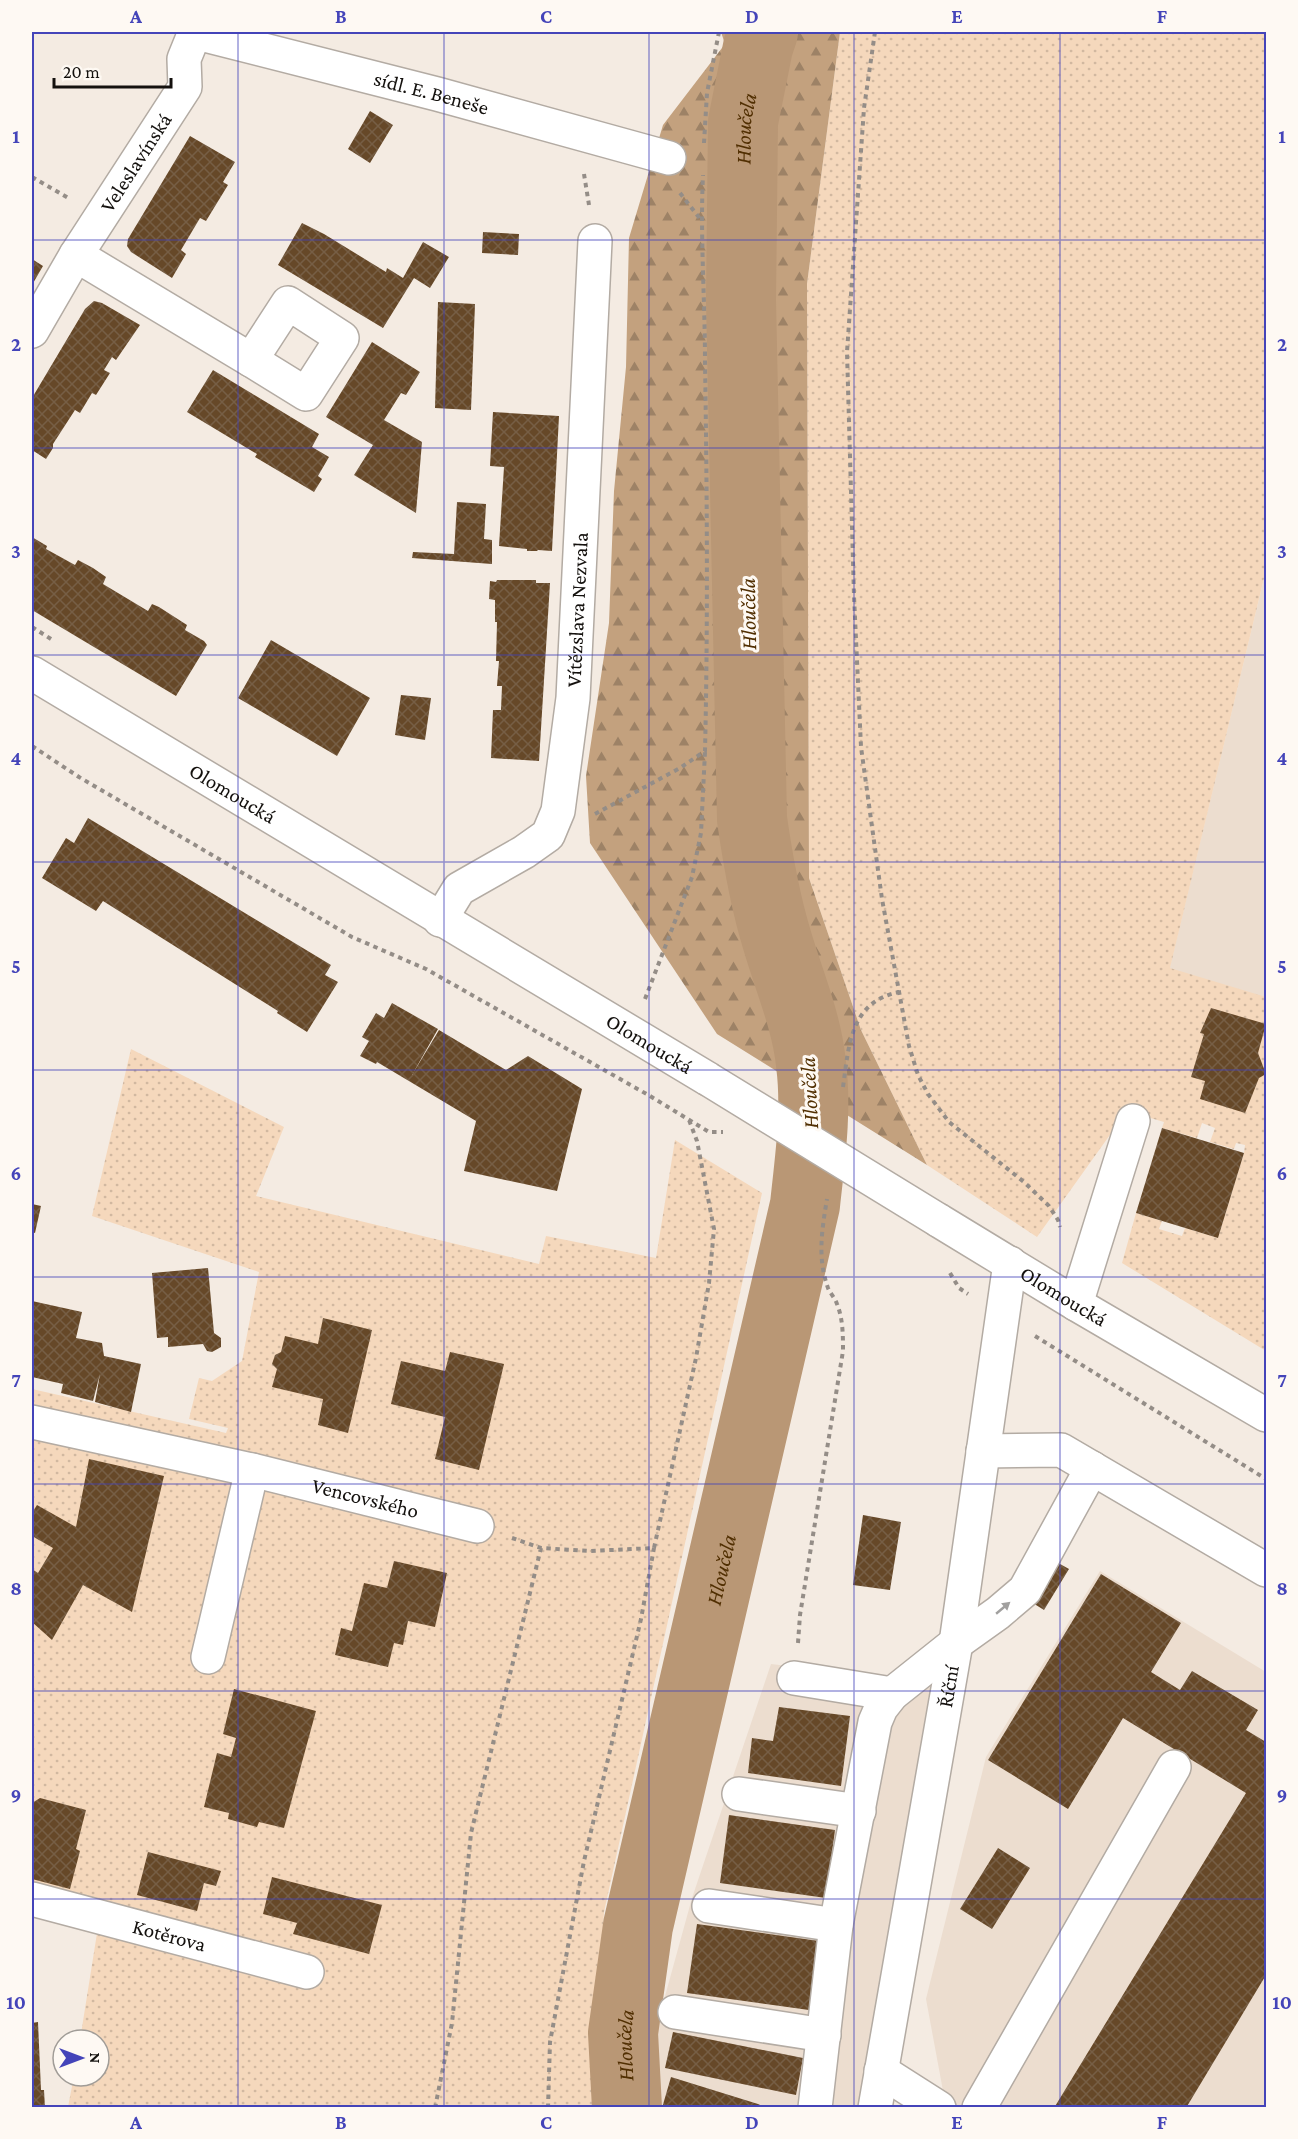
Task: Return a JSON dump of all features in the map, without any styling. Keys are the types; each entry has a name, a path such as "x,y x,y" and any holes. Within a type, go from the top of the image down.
{"street":[{"name":"sídl. E. Beneše","path":"194,32 437,94 669,158"},
{"name":"Veleslavínská","path":"32,331 76,255 185,87 184,58 194,32"},
{"name":"Vítězslava Nezvala","path":"548,835 558,811 573,698 596,241"},
{"path":"76,255 251,360"},
{"name":"Olomoucká","path":"32,673 708,1079 1041,1283 1266,1415"},
{"path":"440,920 459,889 524,852 548,835"},
{"path":"1076,1304 1133,1121"},
{"name":"Říční","path":"875,2108 956,1643 1010,1263"},
{"name":"Vencovského","path":"32,1422 252,1470 477,1526"},
{"path":"982,1451 1061,1450 1266,1570"},
{"path":"815,2108 836,1925 875,1722 881,1708 892,1694 1025,1590 1092,1468"},
{"path":"208,1657 252,1470"},
{"path":"794,1678 892,1694"},
{"path":"979,2108 1173,1767"},
{"path":"739,1794 859,1811"},
{"name":"Kotěrova","path":"32,1899 307,1972"},
{"path":"709,1906 836,1925"},
{"path":"675,2012 824,2036"},
{"path":"881,2071 939,2108"}],"path":[{"path":"704,151 707,93 719,32"},
{"path":"875,32 864,108 847,352 853,585 861,747 882,899 909,1046 918,1075 949,1122 1024,1182 1049,1206 1058,1220 1062,1234 1060,1247 1041,1283"},
{"path":"576,133 596,241"},
{"path":"644,1002 692,877 701,833 708,589 705,309 701,220 703,174"},
{"path":"32,177 74,201"},
{"path":"32,746 90,783 352,937 426,969 709,1132 732,1132"},
{"path":"548,835 610,808 705,751"},
{"path":"843,1088 855,1023 872,1002 887,994 899,992"},
{"path":"548,2108 550,2042 584,1861 640,1619 696,1358 709,1283 714,1229 699,1150 689,1120"},
{"path":"794,1678 800,1615 843,1351 843,1323 837,1303 828,1289 820,1240 827,1199"},
{"path":"949,1271 959,1288 1266,1479"},
{"path":"477,1526 540,1548 590,1551 654,1548"},
{"path":"435,2108 452,2023 471,1833 540,1548"}],"shaded area":[{"path":"840,32 1266,32 1266,570 1170,968 1266,997 1266,1351 1122,1263 1136,1213 1162,1221 1159,1229 1182,1236 1185,1228 1218,1238 1245,1145 1236,1143 1234,1149 1210,1142 1215,1128 1202,1123 1197,1138 1162,1128 1164,1122 1127,1111 1037,1237 927,1165 861,1030 809,878 807,284"},
{"path":"1266,570 1266,1004 1168,975"},
{"path":"131,1049 284,1127 256,1196 539,1264 546,1236 656,1258 675,1140 762,1193 604,1912 593,2080 599,2107 68,2107 72,2088 111,2088 111,2028 82,2028 98,1927 32,1888 32,1389 226,1433 228,1428 189,1419 199,1378 212,1381 242,1361 259,1272 92,1216"},
{"path":"1100,1571 1266,1672 1266,2107 946,2107 926,1999 986,1757"},
{"path":"771,1664 931,1683 859,2107 657,2107 656,2029 692,1898"}],"green space":[{"path":"721,32 840,32 807,284 809,878 861,1030 927,1165 717,1034 590,843 586,776 609,623 614,491 626,367 629,238 663,125 725,44"}],"building":[{"path":"370,111 393,125 370,163 348,149"},
{"path":"190,136 235,162 223,182 228,185 206,221 200,218 181,250 186,254 172,278 131,252 127,246 128,239"},
{"path":"302,223 386,272 387,268 403,278 423,242 449,257 430,288 414,278 383,328 278,265"},
{"path":"483,232 519,234 518,255 482,253"},
{"path":"32,259 43,266 32,285"},
{"path":"94,301 102,303 140,325 116,360 112,357 104,370 110,373 96,395 92,393 80,413 75,410 46,459 32,450 32,398 85,309"},
{"path":"438,302 475,304 471,410 435,408"},
{"path":"372,342 420,372 406,395 401,393 384,420 422,442 416,513 354,475 373,445 326,417"},
{"path":"213,370 319,434 312,447 329,457 318,476 322,479 314,492 255,457 257,454 187,412"},
{"path":"493,412 559,416 552,551 527,551 527,549 499,546 504,467 490,466"},
{"path":"457,502 486,504 484,539 492,540 492,564 412,558 413,552 454,554"},
{"path":"32,537 47,546 46,549 75,565 78,560 93,568 106,577 103,584 148,611 152,604 159,607 187,625 185,630 204,641 207,645 176,696 32,610"},
{"path":"497,580 536,580 536,583 550,583 539,761 491,758 493,710 501,710 502,686 497,686 499,661 496,661 495,600 489,599 490,581 496,582"},
{"path":"271,640 370,698 337,756 238,698"},
{"path":"401,695 431,698 425,740 395,735"},
{"path":"88,818 331,965 325,975 338,982 307,1032 277,1013 278,1011 103,901 96,911 42,878 66,838 74,843"},
{"path":"392,1003 438,1029 412,1075 439,1030 506,1070 528,1056 582,1089 557,1191 464,1171 476,1121 377,1062 376,1064 360,1056 369,1041 362,1037 376,1013 384,1018"},
{"path":"1211,1008 1266,1024 1258,1053 1266,1074 1259,1078 1245,1113 1200,1099 1205,1081 1191,1077 1204,1034 1200,1033"},
{"path":"1162,1128 1244,1153 1218,1238 1136,1213"},
{"path":"32,1204 41,1206 35,1233 32,1232"},
{"path":"208,1268 214,1333 221,1338 221,1347 212,1352 207,1351 203,1344 168,1347 168,1337 157,1338 152,1273"},
{"path":"32,1301 82,1312 76,1338 102,1343 104,1356 141,1364 131,1412 95,1402 100,1374 93,1401 61,1393 63,1384 32,1377"},
{"path":"323,1318 372,1330 348,1433 318,1425 323,1399 272,1387 277,1369 272,1364 275,1355 281,1352 285,1336 318,1344"},
{"path":"450,1352 504,1364 479,1470 435,1459 445,1417 391,1404 401,1361 445,1371"},
{"path":"89,1459 164,1476 132,1612 83,1585 52,1640 32,1622 32,1569 38,1573 53,1548 32,1536 32,1513 37,1505 76,1527"},
{"path":"863,1515 901,1522 890,1590 853,1585"},
{"path":"1053,1560 1069,1569 1044,1610 1028,1600"},
{"path":"394,1561 447,1573 435,1627 408,1621 403,1645 394,1643 388,1667 335,1655 341,1628 352,1631 364,1583 387,1588"},
{"path":"1101,1574 1181,1623 1151,1672 1180,1690 1192,1671 1258,1710 1246,1730 1266,1742 1266,1975 1186,2108 1054,2108 1246,1793 1123,1718 1068,1809 988,1760"},
{"path":"234,1689 316,1711 284,1828 259,1822 257,1827 228,1819 229,1813 204,1807 217,1753 231,1757 236,1738 223,1734"},
{"path":"779,1707 850,1716 841,1786 748,1773 752,1738 773,1741"},
{"path":"40,1798 86,1810 76,1849 80,1851 70,1889 32,1879 32,1803"},
{"path":"729,1815 835,1830 826,1898 720,1883"},
{"path":"998,1848 1030,1868 992,1929 960,1909"},
{"path":"148,1852 221,1871 216,1886 204,1883 197,1911 137,1895"},
{"path":"272,1877 382,1905 369,1954 293,1934 297,1923 263,1914"},
{"path":"697,1924 819,1941 809,2010 687,1993"},
{"path":"38,2022 41,2090 44,2090 45,2108 32,2108 32,2023"},
{"path":"673,2032 803,2058 796,2095 665,2068"},
{"path":"671,2077 758,2104 767,2108 662,2108"}],"waterway":[{"name":"Hloučela","path":"627,2108 623,2033 638,1926 805,1205 812,1134 813,1082 809,1048 802,1017 769,911 752,819 741,300 743,122 763,32"}]}
